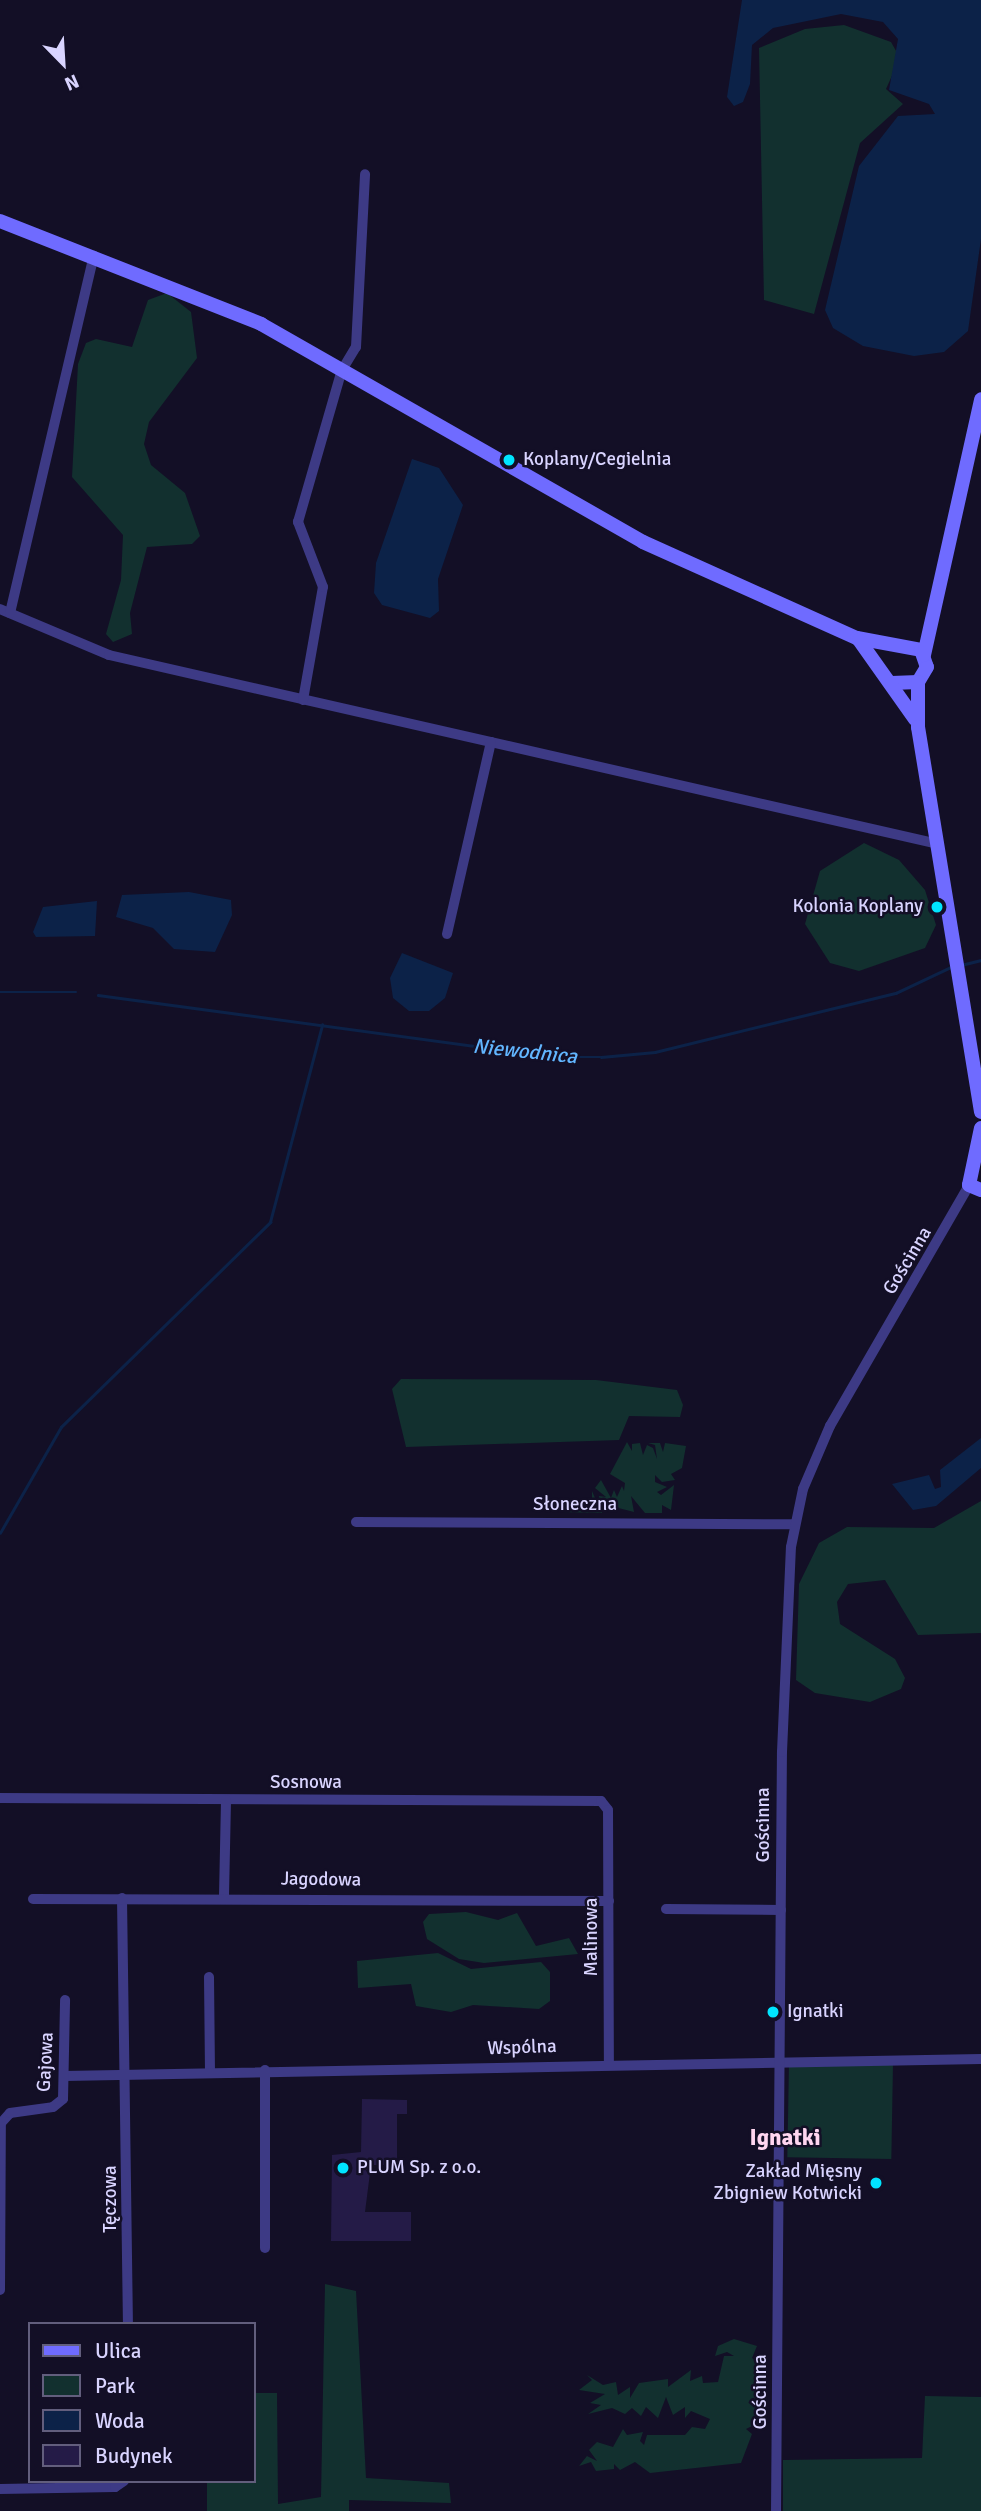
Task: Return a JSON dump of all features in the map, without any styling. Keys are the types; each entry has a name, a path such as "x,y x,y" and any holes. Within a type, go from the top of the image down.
{"street":[{"path":"303,700 323,587 298,522 342,370 356,348 365,174"},
{"path":"0,220 224,305 342,370 569,504 858,638 902,644 924,655"},
{"path":"94,256 5,611 109,655 938,844"},
{"path":"981,399 924,655 927,667 918,682 918,727 981,1112"},
{"path":"883,668 935,610"},
{"path":"858,638 883,668 918,727"},
{"path":"892,683 918,682"},
{"path":"447,934 491,742"},
{"path":"975,1187 981,1128"},
{"name":"Gościnna","path":"776,2511 780,1910 785,1628 794,1524 830,1426 975,1187"},
{"name":"Słoneczna","path":"356,1522 794,1524"},
{"name":"Sosnowa","path":"0,1798 601,1801 608,1810"},
{"path":"224,1896 226,1800"},
{"name":"Malinowa","path":"608,1810 609,2063"},
{"name":"Jagodowa","path":"33,1899 224,1896 609,1901"},
{"name":"Tęczowa","path":"122,1898 129,2073 128,2322"},
{"path":"666,1909 780,1910"},
{"path":"209,1977 210,2071"},
{"name":"Gajowa","path":"0,2290 1,2123 10,2113 57,2106 64,2076 65,2000"},
{"name":"Wspólna","path":"64,2076 609,2063 981,2059"},
{"path":"265,2070 265,2248"},
{"path":"0,2489 123,2483"}],"green space":[{"path":"844,25 891,42 900,58 886,89 903,104 860,143 814,314 764,300 759,48 805,29"},
{"path":"167,293 191,312 197,358 149,422 144,444 151,465 185,493 200,536 192,544 147,547 130,613 132,634 113,642 106,634 121,580 123,535 72,477 78,364 86,343 96,339 132,347 148,300"},
{"path":"864,843 899,860 925,890 936,925 925,948 859,971 830,963 805,924 820,871"},
{"path":"401,1379 596,1380 677,1390 683,1405 680,1417 629,1416 619,1440 406,1447 392,1389"},
{"path":"627,1442 632,1451 632,1444 640,1443 643,1455 647,1445 653,1448 657,1459 655,1445 648,1443 660,1443 663,1452 665,1443 686,1446 682,1468 671,1474 675,1480 662,1482 655,1475 655,1482 667,1487 657,1492 661,1495 674,1485 671,1510 662,1505 662,1513 645,1513 631,1496 634,1512 603,1504 602,1513 561,1512 560,1503 592,1504 592,1491 598,1505 599,1496 606,1497 595,1488 601,1480 611,1498 614,1490 617,1497 622,1486 624,1491 625,1483 610,1474"},
{"path":"981,1501 981,1633 918,1635 885,1580 848,1584 837,1602 840,1624 895,1659 905,1678 901,1689 870,1702 815,1693 796,1680 799,1584 819,1543 847,1527 934,1528"},
{"path":"466,1912 498,1920 517,1913 536,1946 569,1938 578,1954 484,1963 459,1959 427,1939 423,1922 429,1914"},
{"path":"438,1953 471,1969 541,1962 550,1972 550,2001 539,2009 473,2005 451,2012 416,2006 411,1984 358,1988 357,1961"},
{"path":"789,2061 893,2063 891,2159 787,2157"},
{"path":"325,2284 356,2291 366,2478 449,2483 451,2503 349,2500 349,2511 207,2511 207,2483 256,2483 256,2393 277,2393 278,2504 321,2497"},
{"path":"734,2339 757,2346 752,2358 758,2362 758,2423 746,2429 752,2434 741,2463 650,2473 635,2462 620,2470 614,2464 614,2469 596,2471 591,2462 579,2466 587,2456 597,2461 589,2450 597,2442 613,2447 623,2429 627,2435 643,2432 640,2441 644,2445 647,2435 685,2435 692,2427 705,2429 710,2419 691,2411 685,2418 685,2407 673,2415 666,2397 658,2418 646,2407 641,2416 632,2408 625,2414 612,2408 588,2414 601,2405 590,2403 605,2394 579,2390 592,2380 587,2375 603,2385 616,2382 618,2395 630,2387 630,2398 639,2383 668,2379 668,2387 691,2370 690,2381 702,2376 703,2383 718,2382 724,2356 734,2356 727,2352 715,2356 718,2346"},
{"path":"925,2396 981,2397 981,2511 783,2511 783,2460 922,2458"}],"water":[{"path":"742,0 981,0 981,239 968,331 944,352 914,356 863,346 833,328 825,310 859,166 898,116 935,114 929,104 889,90 898,39 883,22 841,14 773,28 752,45 750,84 743,102 734,106 727,97"},
{"path":"412,459 439,468 463,505 438,579 439,611 430,618 382,605 374,593 376,563"},
{"path":"189,892 231,900 232,915 215,952 174,949 153,928 116,917 122,895"},
{"path":"97,901 95,936 36,937 33,932 43,907"},
{"path":"402,953 453,973 445,998 429,1011 409,1011 393,998 390,978"},
{"path":"981,1438 981,1468 936,1506 913,1510 892,1484 929,1475 935,1489 941,1487 940,1470"}],"building":[{"name":"PLUM Sp. z o.o.","path":"362,2099 407,2100 407,2114 397,2114 397,2165 371,2165 365,2212 411,2212 411,2241 331,2241 332,2155 361,2152"}],"waterway":[{"name":"Niewodnica","path":"961,965 981,960"},
{"name":"Niewodnica","path":"98,995 554,1057 601,1057 655,1052 896,993 951,967"},
{"name":"Niewodnica","path":"0,992 76,992"},
{"path":"0,1533 61,1427 270,1222 322,1025"}],"place":[{"name":"Koplany/Cegielnia","path":"509,460"},
{"name":"Kolonia Koplany","path":"937,907"},
{"name":"Ignatki","path":"773,2012"},
{"name":"PLUM Sp. z o.o.","path":"343,2168"},
{"name":"Zakład Mięsny Zbigniew Kotwicki","path":"876,2183"}],"district":[{"name":"Ignatki","path":"785,2138"}]}
